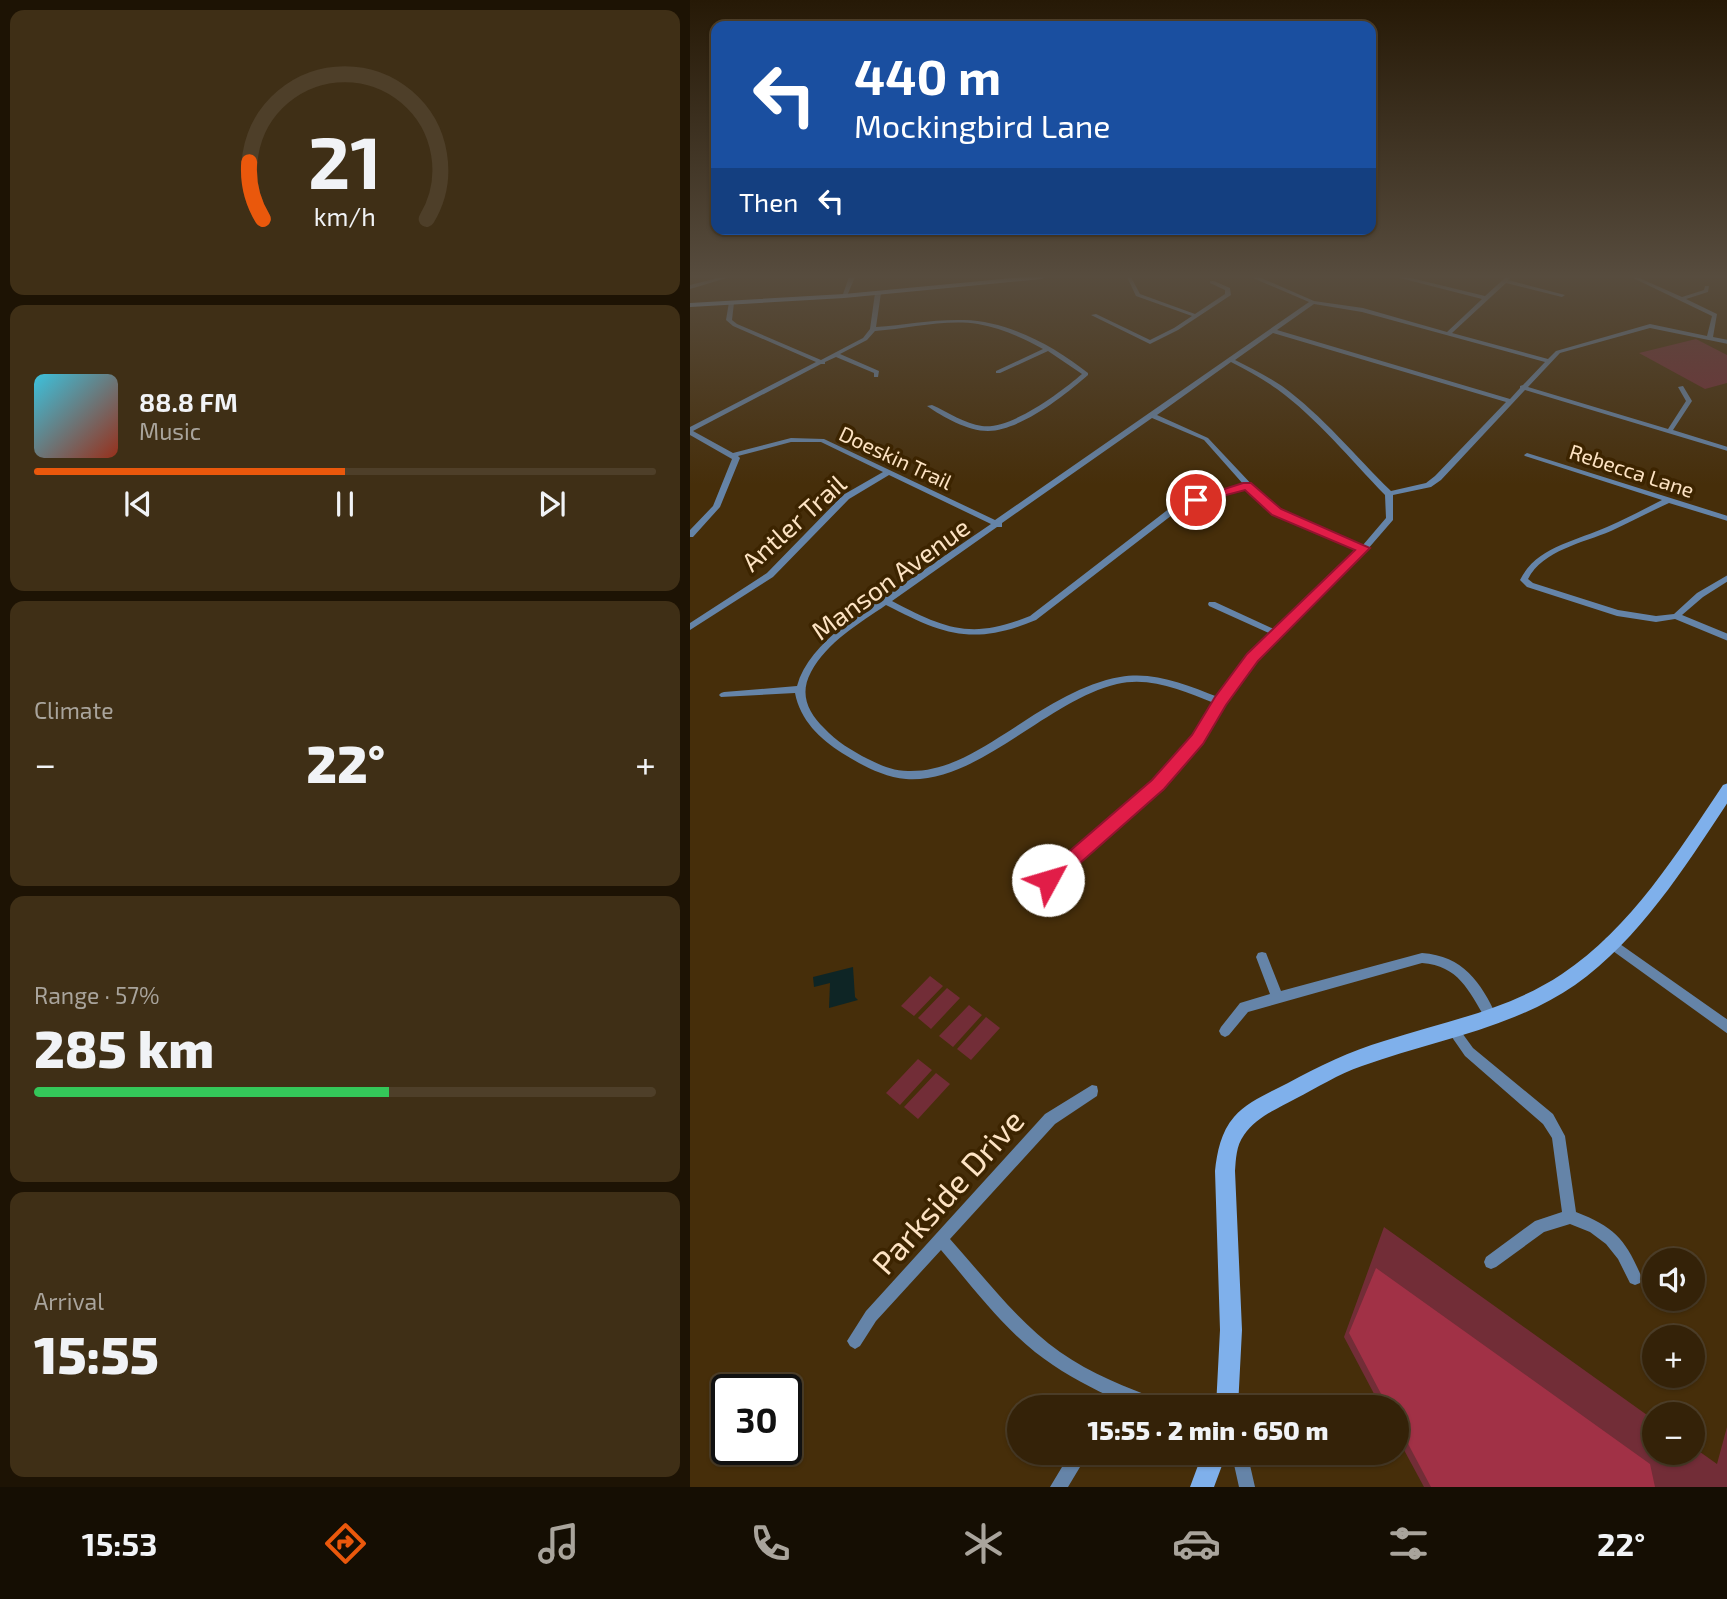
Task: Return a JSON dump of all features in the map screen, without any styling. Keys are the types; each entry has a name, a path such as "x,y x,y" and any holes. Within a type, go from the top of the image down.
{"street":[{"path":"785,346 823,363"},
{"path":"690,431 853,346"},
{"path":"930,407 987,429 1013,423 1086,374 1039,346"},
{"name":"Manson Avenue","path":"799,689 815,658 830,642 1251,346"},
{"path":"1325,346 1508,401"},
{"path":"1493,346 1547,361"},
{"path":"1389,494 1428,485 1438,478 1547,361 1573,346"},
{"path":"997,372 1046,349"},
{"path":"838,355 877,372 877,376"},
{"path":"1048,880 1158,785 1198,740 1220,701 1252,658 1387,523 1391,506 1389,494 1319,419 1280,386 1231,360"},
{"path":"1522,387 1728,449"},
{"path":"1669,432 1689,401 1681,387"},
{"path":"1152,415 1206,439 1247,486 1277,512 1364,548"},
{"path":"690,431 735,455 734,468 716,507 690,535"},
{"name":"Doeskin Trail","path":"735,455 791,440 813,439 999,524"},
{"name":"Rebecca Lane","path":"1526,455 1728,519"},
{"name":"Antler Trail","path":"690,627 770,575 846,497 888,472"},
{"path":"886,601 943,630 988,633 1013,627 1033,618 1173,510 1196,500 1247,486"},
{"path":"1666,501 1556,551 1526,572 1524,580 1531,586 1617,613 1656,619 1676,616 1728,638"},
{"path":"1676,616 1700,595 1728,578"},
{"path":"1212,604 1276,634"},
{"path":"724,695 799,689 804,712 826,736 883,771 907,775 954,767 974,758 1104,684 1138,678 1156,680 1220,701"},
{"path":"1228,1395 1231,1330 1225,1171 1227,1151 1236,1129 1255,1111 1330,1071 1359,1058 1491,1017 1541,996 1571,978 1610,942 1683,856 1728,789"},
{"path":"1610,942 1728,1028"},
{"path":"1262,957 1277,998"},
{"path":"1225,1031 1244,1007 1434,957 1463,972 1491,1017"},
{"path":"1453,1030 1469,1052 1548,1119 1557,1136 1570,1217"},
{"name":"Parkside Drive","path":"855,1341 871,1316 1050,1119 1092,1091"},
{"path":"1491,1262 1540,1226 1570,1217 1595,1226 1620,1244 1635,1278"},
{"path":"941,1239 1033,1340 1108,1395"},
{"path":"1058,1487 1072,1465"},
{"path":"1202,1487 1210,1465"},
{"path":"1242,1465 1247,1487"}],"shaded area":[{"path":"1666,346 1710,346 1727,355 1727,383 1705,389 1639,353"},
{"path":"930,976 943,986 914,1016 901,1006"},
{"path":"947,988 960,998 931,1029 918,1018"},
{"path":"969,1005 982,1015 953,1047 939,1036"},
{"path":"986,1017 1000,1028 971,1060 957,1049"},
{"path":"918,1059 932,1070 900,1105 886,1093"},
{"path":"936,1073 950,1084 918,1119 904,1107"},
{"path":"1384,1227 1642,1411 1642,1465 1705,1465 1705,1456 1717,1464 1727,1427 1727,1487 1424,1487 1409,1459 1409,1395 1375,1395 1344,1337"},
{"path":"1376,1268 1642,1458 1642,1465 1650,1465 1655,1487 1431,1487 1409,1446 1409,1395 1382,1395 1349,1333"}],"water":[{"path":"853,967 855,997 858,1000 829,1008 830,983 814,987 813,977"}],"route":[{"path":"1048,880 1158,785 1198,740 1220,701 1252,658 1364,548 1277,512 1247,486 1196,500"}]}
